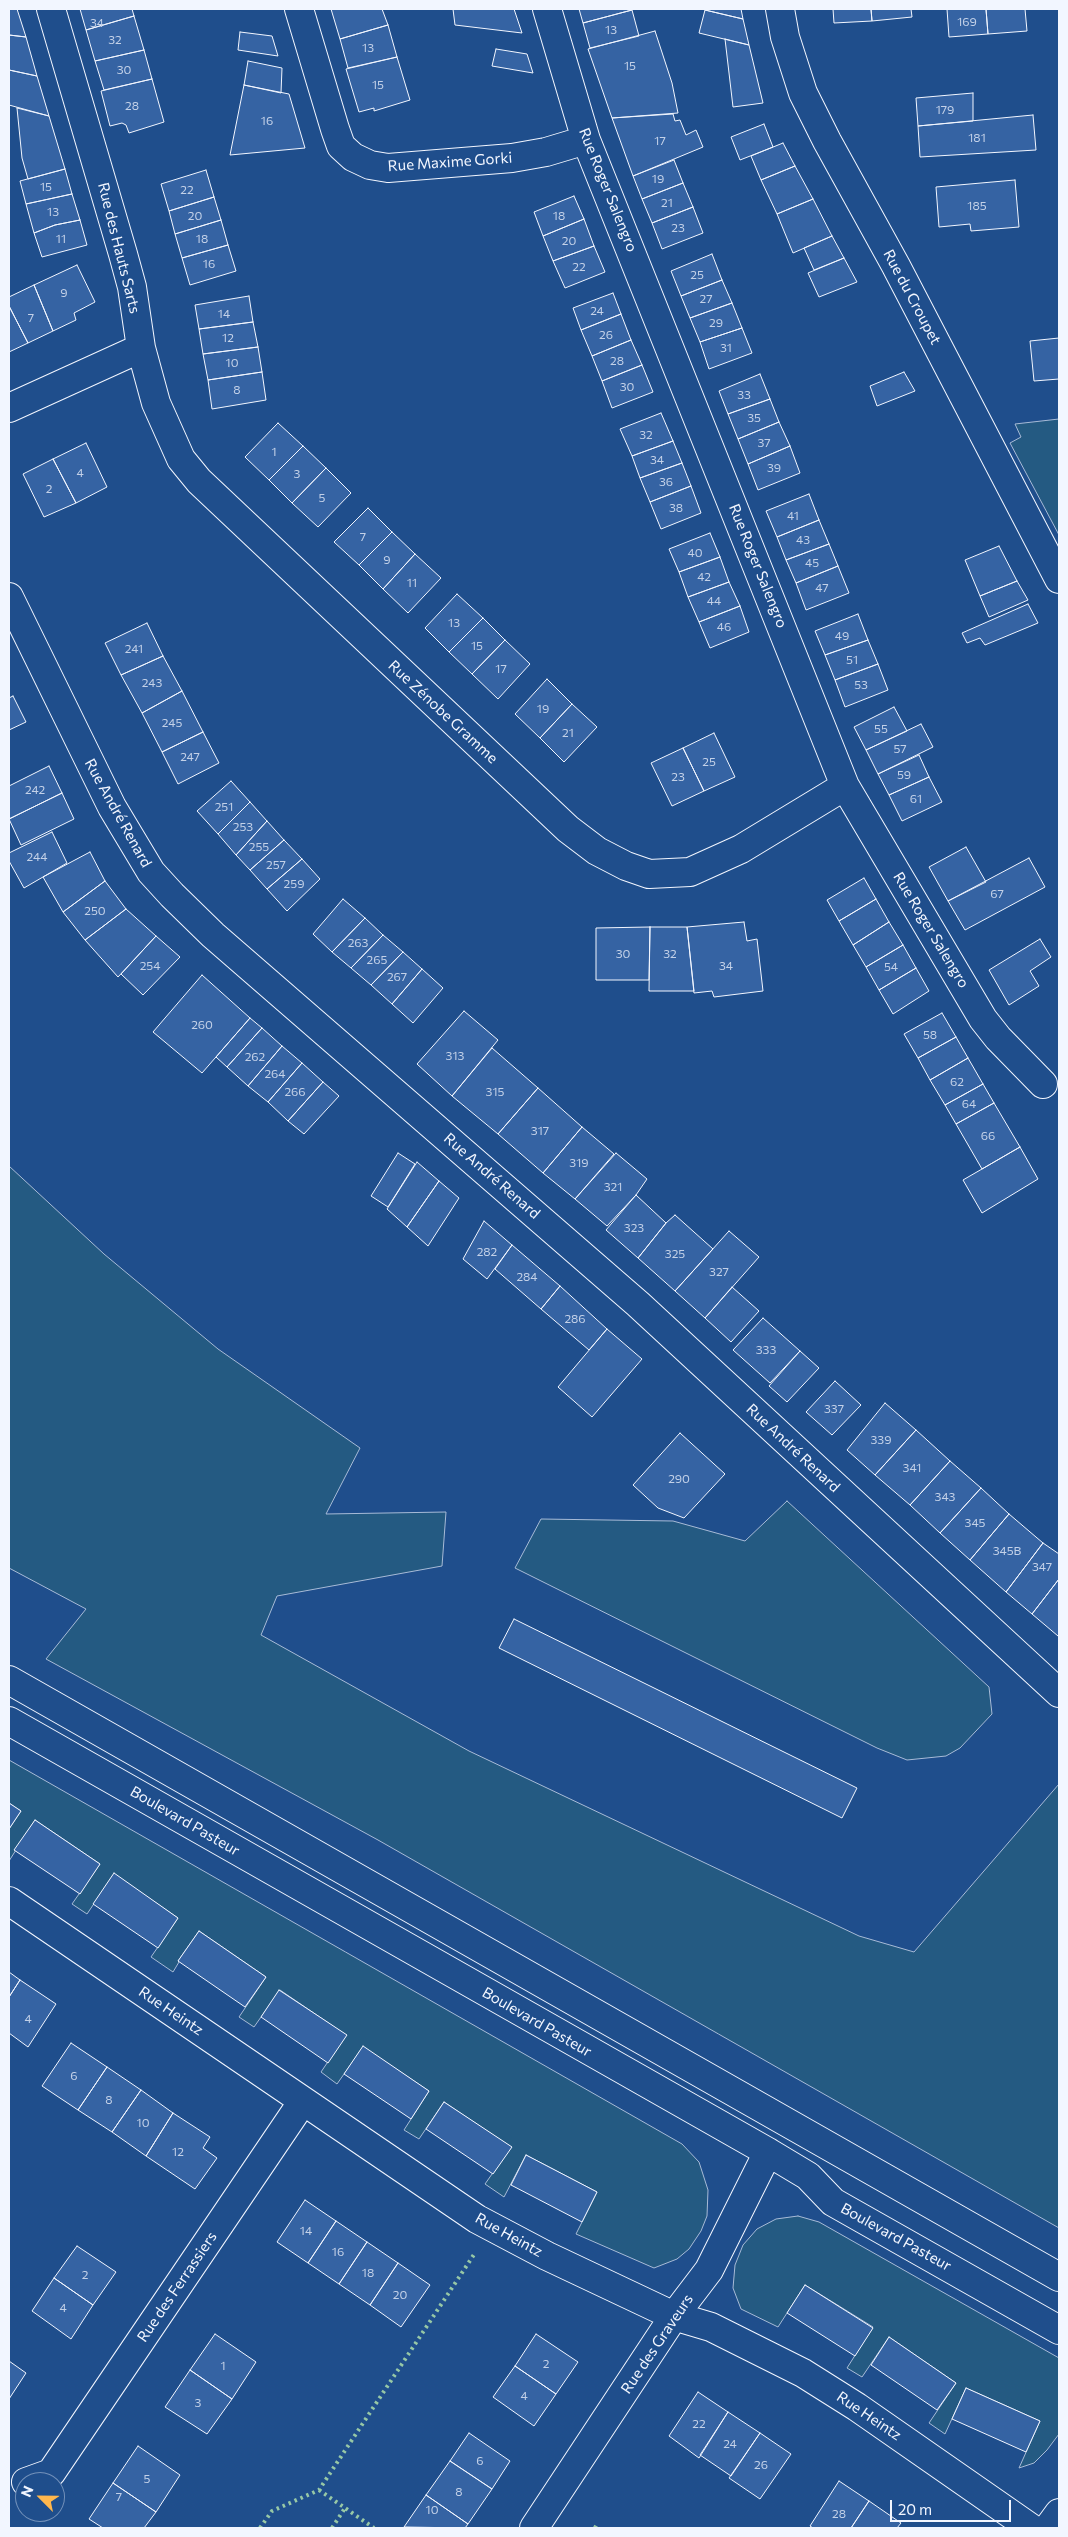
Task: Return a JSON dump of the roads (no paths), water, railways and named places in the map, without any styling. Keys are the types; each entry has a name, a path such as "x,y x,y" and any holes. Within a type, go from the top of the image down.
{"street":[{"name":"Rue des Hauts Sarts","path":"51,9 132,287 141,348"},
{"name":"Rue Maxime Gorki","path":"299,9 341,146 353,157 370,164 388,168 512,158 546,152 586,140"},
{"name":"Rue Roger Salengro","path":"547,9 586,140 845,786 983,1019 998,1038 1043,1084"},
{"name":"Rue du Croupet","path":"780,9 785,37 803,93 896,266 1059,579"},
{"path":"9,408 141,348"},
{"name":"Rue Zénobe Gramme","path":"141,348 156,403 169,437 181,459 200,480 451,721 568,829 597,851 626,866 649,874 690,872 741,849 845,786"},
{"name":"Rue André Renard","path":"9,597 112,807 151,872 172,895 213,935 638,1304 1059,1693"},
{"path":"9,1680 1059,2277"},
{"name":"Boulevard Pasteur","path":"9,1721 768,2152 808,2176 833,2202 1059,2330"},
{"name":"Rue Heintz","path":"9,1901 303,2101 499,2231 674,2316 718,2330 803,2373 857,2407 1031,2528"},
{"name":"Rue des Ferrassiers","path":"52,2472 303,2101"},
{"name":"Rue des Graveurs","path":"534,2528 674,2316 709,2270 768,2152"},
{"path":"1048,2528 1059,2513"}]}
